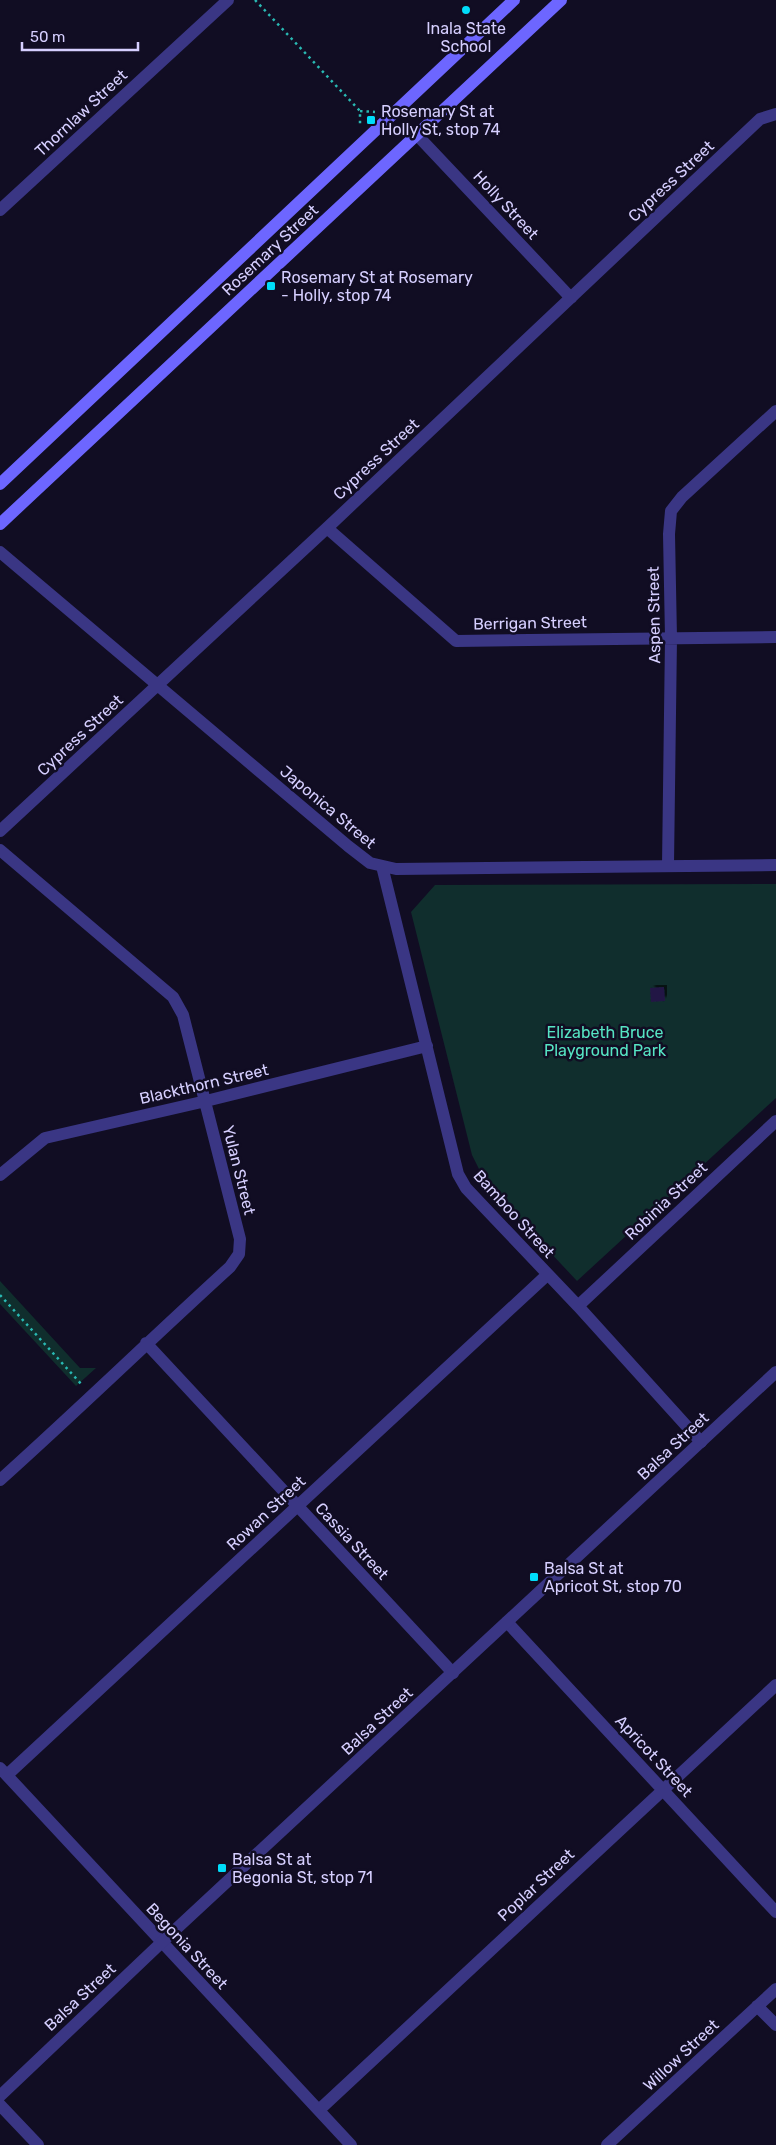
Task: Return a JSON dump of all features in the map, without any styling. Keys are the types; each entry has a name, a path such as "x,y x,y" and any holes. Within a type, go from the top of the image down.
{"main road":[{"name":"Rosemary Street","path":"0,484 514,0"},
{"name":"Rosemary Street","path":"0,524 561,0"}],"street":[{"name":"Thornlaw Street","path":"0,210 228,0"},
{"name":"Cypress Street","path":"0,831 326,528 760,119 776,114"},
{"name":"Holly Street","path":"417,135 571,298"},
{"name":"Aspen Street","path":"668,865 671,638 669,534 671,511 682,497 776,411"},
{"name":"Berrigan Street","path":"326,528 456,641 776,637"},
{"name":"Japonica Street","path":"0,552 370,863 396,868 776,865"},
{"name":"Yulan Street","path":"0,850 173,997 184,1015 240,1239 238,1254 230,1267 146,1344 93,1396 0,1480"},
{"name":"Bamboo Street","path":"382,866 458,1174 466,1188 578,1306 701,1442"},
{"name":"Blackthorn Street","path":"0,1175 45,1138 206,1101 427,1046"},
{"name":"Robinia Street","path":"578,1306 776,1121"},
{"name":"Rowan Street","path":"4,1772 297,1507 547,1275"},
{"name":"Cassia Street","path":"146,1344 453,1673"},
{"name":"Balsa Street","path":"0,2096 161,1943 776,1372"},
{"name":"Apricot Street","path":"507,1622 776,1912"},
{"name":"Poplar Street","path":"319,2110 776,1684"},
{"name":"Begonia Street","path":"4,1772 161,1943 352,2145"},
{"name":"Willow Street","path":"607,2145 776,1989"},
{"path":"758,2006 776,2025"},
{"path":"0,2105 38,2145"}],"path":[{"path":"255,0 360,111 377,113"},
{"path":"360,111 360,128"},
{"path":"0,1295 93,1396"}],"green space":[{"name":"Elizabeth Bruce Playground Park","path":"776,884 776,1098 577,1281 487,1185 472,1155 411,912 435,885"},
{"path":"0,1281 80,1368 96,1368 76,1386 0,1304"}],"building":[{"path":"664,987 665,1001 651,1002 650,988"}],"place":[{"name":"Inala State School","path":"466,10"},
{"name":"Rosemary St at Holly St, stop 74","path":"371,120"},
{"name":"Rosemary St at Rosemary - Holly, stop 74","path":"271,286"},
{"name":"Balsa St at Apricot St, stop 70","path":"534,1577"},
{"name":"Balsa St at Begonia St, stop 71","path":"222,1868"}]}
